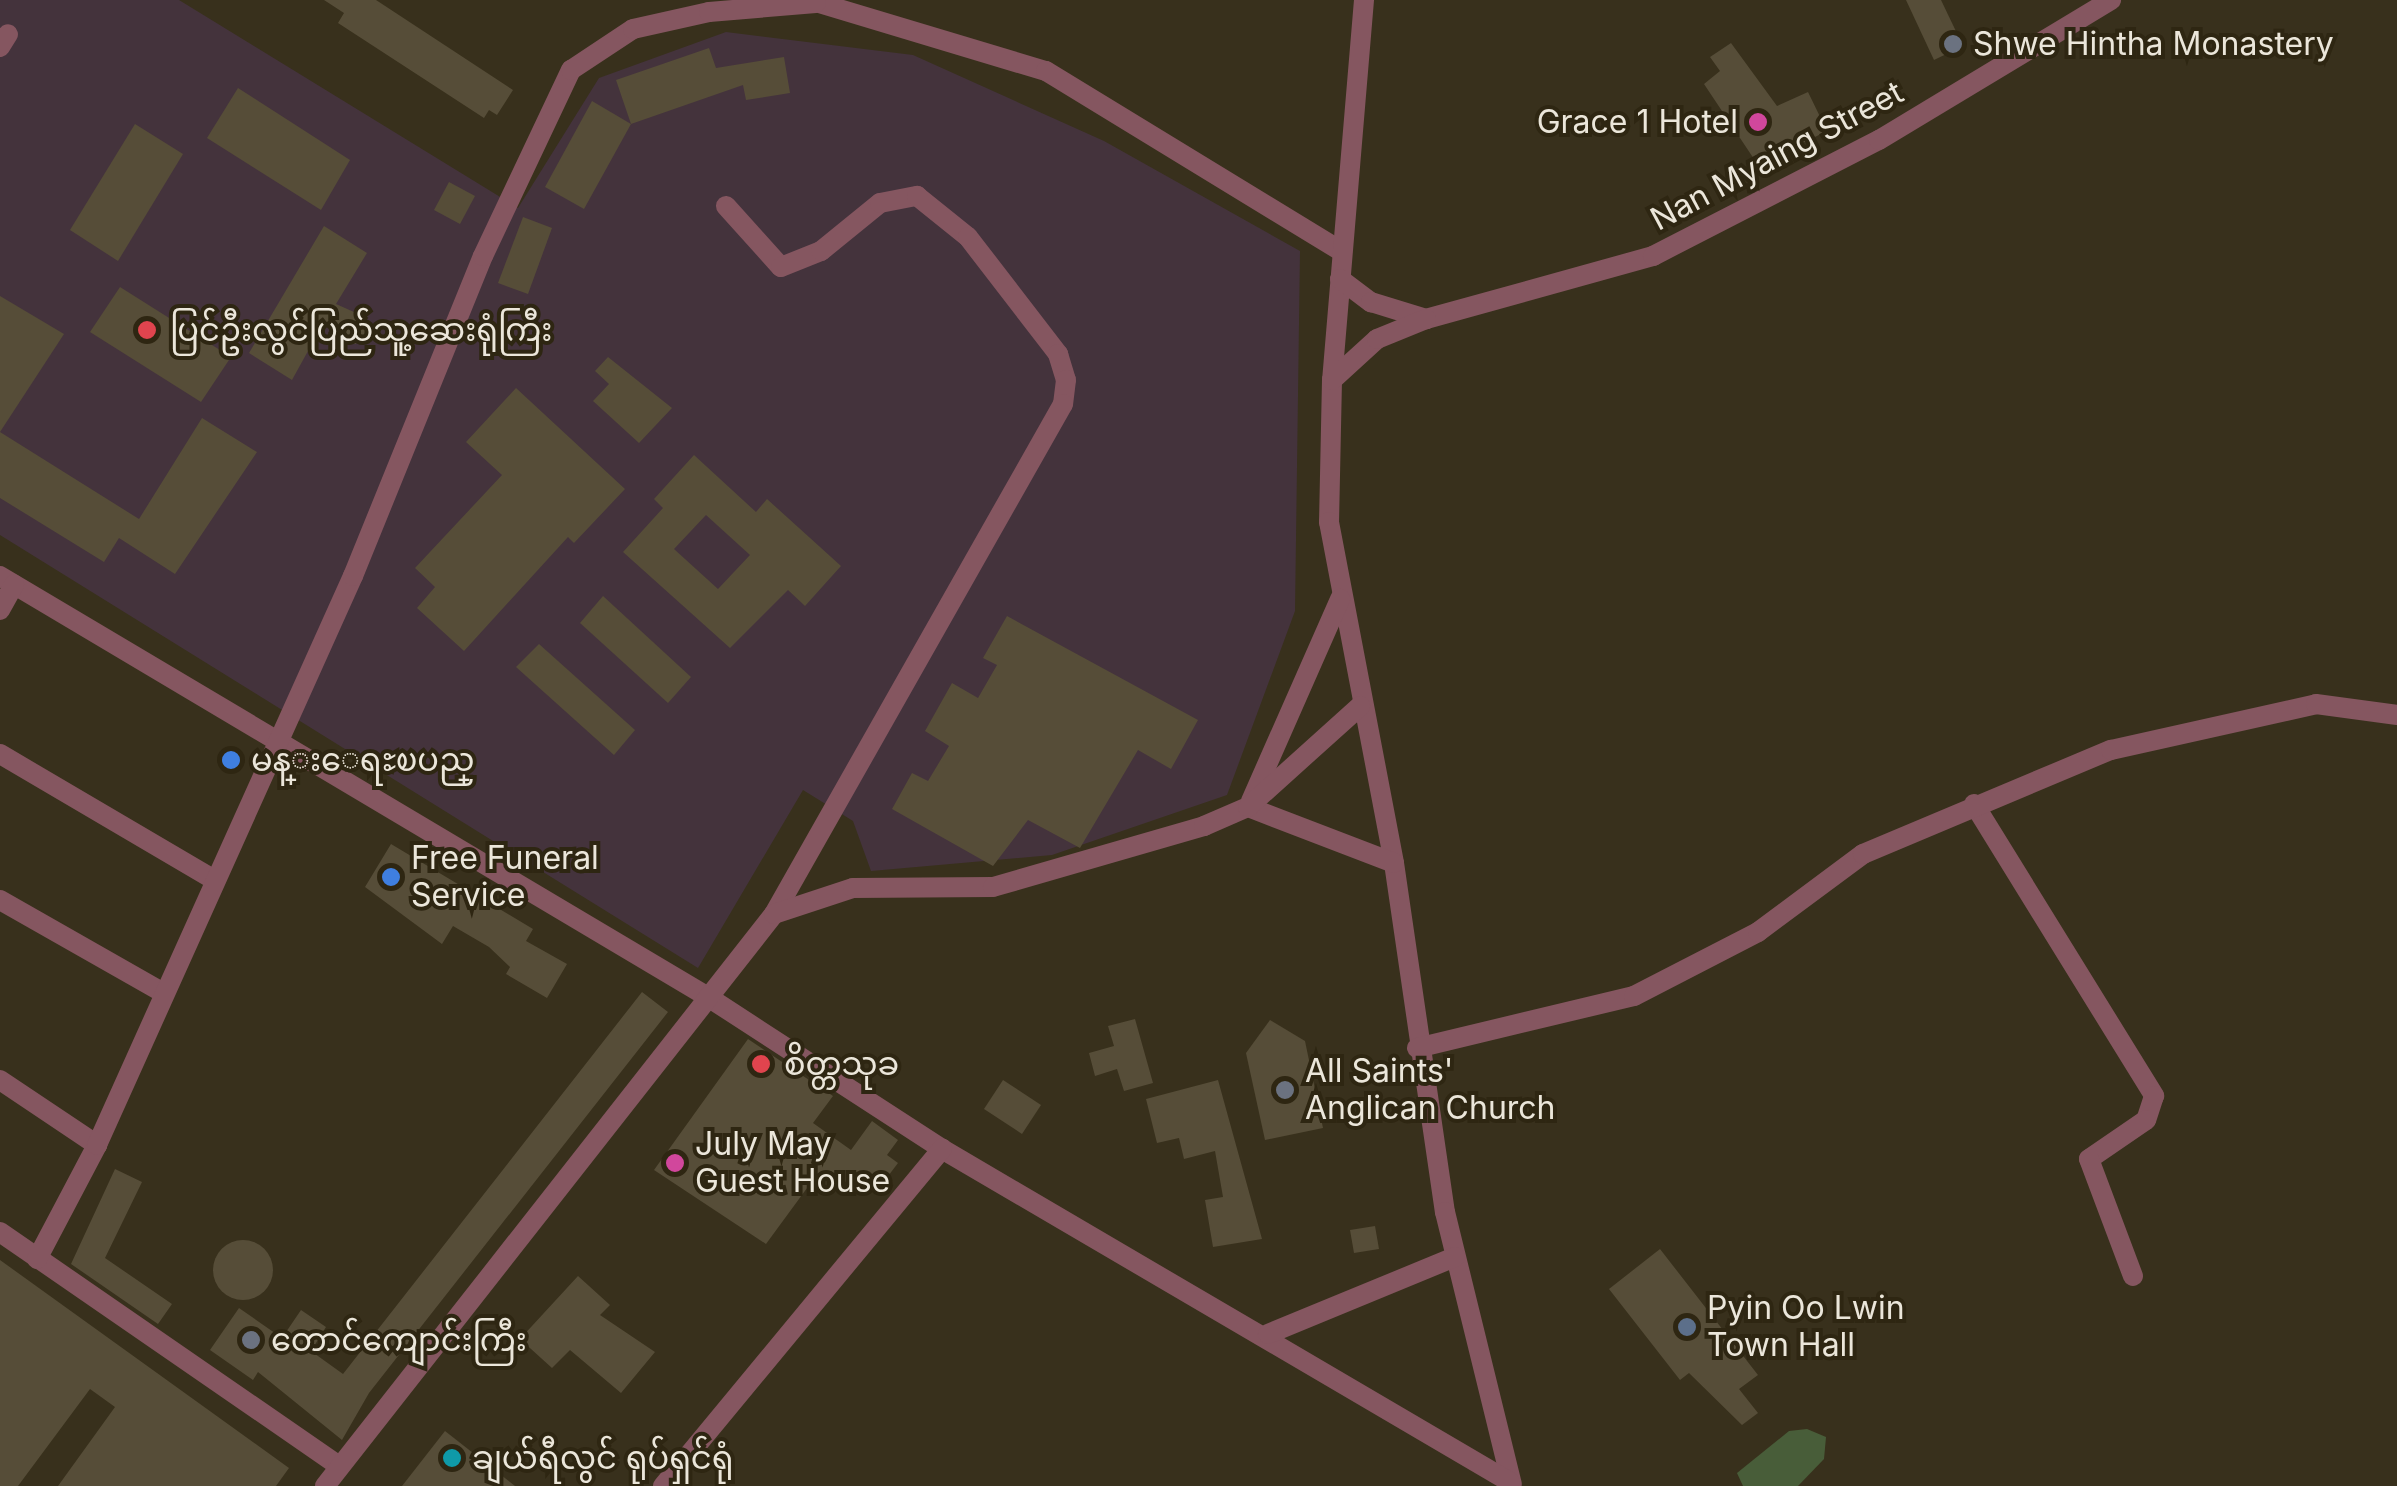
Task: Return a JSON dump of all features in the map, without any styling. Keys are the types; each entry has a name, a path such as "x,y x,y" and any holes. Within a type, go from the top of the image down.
{"street":[{"path":"1364,0 1332,380 1329,522 1360,706 1394,863 1417,1048 1455,1257 1512,1484"},
{"name":"Nan Myaing Street","path":"1332,380 1377,339 1426,319 1653,256 1849,156 2111,0"},
{"path":"38,1259 97,1145 572,70 632,29 709,12 813,2 1046,71 1342,252"},
{"path":"325,1486 774,914 1064,404 1066,380 1058,354 968,237 917,196 880,203 821,252 781,267 726,206"},
{"path":"1340,279 1371,302 1426,319"},
{"path":"0,610 7,580 708,997 942,1149 1268,1334 1512,1484"},
{"path":"1248,807 1340,599"},
{"path":"1417,1048 1634,996 1758,932 1863,854 1974,804 2112,750 2316,704 2397,715"},
{"path":"774,914 852,888 992,887 1082,866 1248,807 1360,706"},
{"path":"0,754 215,880"},
{"path":"1974,804 2154,1096 2146,1120 2089,1160 2133,1276"},
{"path":"1248,807 1394,863"},
{"path":"0,900 164,993"},
{"path":"0,1080 97,1145"},
{"path":"663,1486 942,1149"},
{"path":"0,1232 338,1466"},
{"path":"1268,1334 1455,1257"}],"shaded area":[{"path":"0,0 179,0 518,208 599,78 726,32 913,55 1104,141 1300,251 1295,611 1227,795 1052,855 871,871 853,821 803,790 698,968 0,535"}],"green space":[{"path":"1807,1429 1826,1437 1824,1459 1798,1486 1743,1486 1737,1473 1789,1431"}],"building":[{"path":"324,0 376,0 513,90 497,115 489,110 484,118 338,23 344,13"},
{"path":"1906,0 1941,0 1963,46 1934,60"},
{"path":"1731,43 1777,106 1808,92 1827,131 1758,165 1704,84 1720,71 1710,57"},
{"path":"709,48 716,68 784,57 790,93 746,100 743,85 631,124 616,80"},
{"path":"238,88 350,160 321,210 207,138"},
{"path":"592,101 631,124 584,209 545,187"},
{"path":"135,124 183,154 118,261 70,230"},
{"path":"449,182 475,196 460,224 434,210"},
{"path":"523,217 552,228 528,294 498,283"},
{"path":"324,226 367,253 336,304 363,316 372,334 355,344 324,322 292,380 249,353"},
{"path":"120,287 231,357 201,402 90,332"},
{"path":"0,296 64,334 0,432"},
{"path":"608,357 672,408 639,443 593,401 609,384 595,371"},
{"path":"516,388 625,489 574,543 568,537 464,651 417,608 435,587 415,568 502,475 466,442"},
{"path":"202,418 257,452 175,574 119,538 104,562 0,498 0,432 139,519"},
{"path":"694,455 756,512 767,499 841,566 805,606 788,590 730,648 623,552 663,508 654,499","holes":["706,515 750,555 718,589 674,549"]},
{"path":"603,596 691,677 668,703 580,623"},
{"path":"1007,616 1198,720 1171,769 1138,750 1080,848 1028,820 993,866 892,809 912,773 928,781 949,746 925,731 952,683 978,698 997,665 983,658"},
{"path":"539,644 635,730 614,755 516,667"},
{"path":"391,844 533,929 526,941 567,964 547,998 506,974 510,967 489,947 453,926 442,944 365,887"},
{"path":"642,992 668,1012 369,1393 342,1440 258,1372 253,1380 210,1350 239,1308 282,1338 301,1310 326,1327 311,1351 343,1374"},
{"path":"1135,1019 1153,1083 1124,1091 1117,1069 1095,1076 1089,1053 1114,1046 1108,1026"},
{"name":"All Saints' Anglican Church","path":"1270,1020 1305,1041 1323,1128 1265,1140 1246,1053"},
{"path":"748,1039 833,1096 813,1123 851,1150 872,1121 898,1140 887,1155 898,1163 876,1192 867,1185 861,1193 831,1171 817,1190 810,1184 766,1244 654,1170"},
{"path":"1003,1080 1041,1105 1022,1134 984,1109"},
{"path":"1218,1080 1262,1239 1213,1247 1205,1200 1223,1197 1215,1151 1184,1159 1179,1138 1157,1143 1146,1099"},
{"path":"115,1169 142,1182 105,1258 172,1304 158,1324 71,1264"},
{"path":"1375,1226 1379,1249 1354,1253 1350,1230"},
{"path":"243,1240 264,1249 273,1270 264,1291 243,1300 222,1291 213,1270 222,1249"},
{"path":"1660,1249 1758,1375 1739,1389 1758,1413 1742,1425 1689,1373 1680,1380 1609,1289"},
{"path":"0,1260 289,1468 276,1486 58,1486 115,1407 90,1389 18,1486 0,1486"},
{"path":"578,1276 610,1305 600,1315 655,1352 621,1393 570,1350 552,1368 520,1339"},
{"name":"ချယ်ရီလွင် ရုပ်ရှင်ရုံ","path":"445,1431 515,1486 402,1486"}],"place":[{"name":"Shwe Hintha Monastery","path":"1953,44"},
{"name":"Grace 1 Hotel","path":"1758,122"},
{"name":"ပြင်ဦးလွင်ပြည်သူ့ဆေးရုံကြီး","path":"147,330"},
{"name":"မန္းေရႊၿပည္","path":"231,760"},
{"name":"Free Funeral Service","path":"391,877"},
{"name":"စိတ္တသုခ","path":"761,1064"},
{"name":"All Saints' Anglican Church","path":"1285,1090"},
{"name":"July May Guest House","path":"675,1163"},
{"name":"Pyin Oo Lwin Town Hall","path":"1687,1327"},
{"name":"တောင်ကျောင်းကြီး","path":"251,1340"},
{"name":"ချယ်ရီလွင် ရုပ်ရှင်ရုံ","path":"452,1458"}]}
